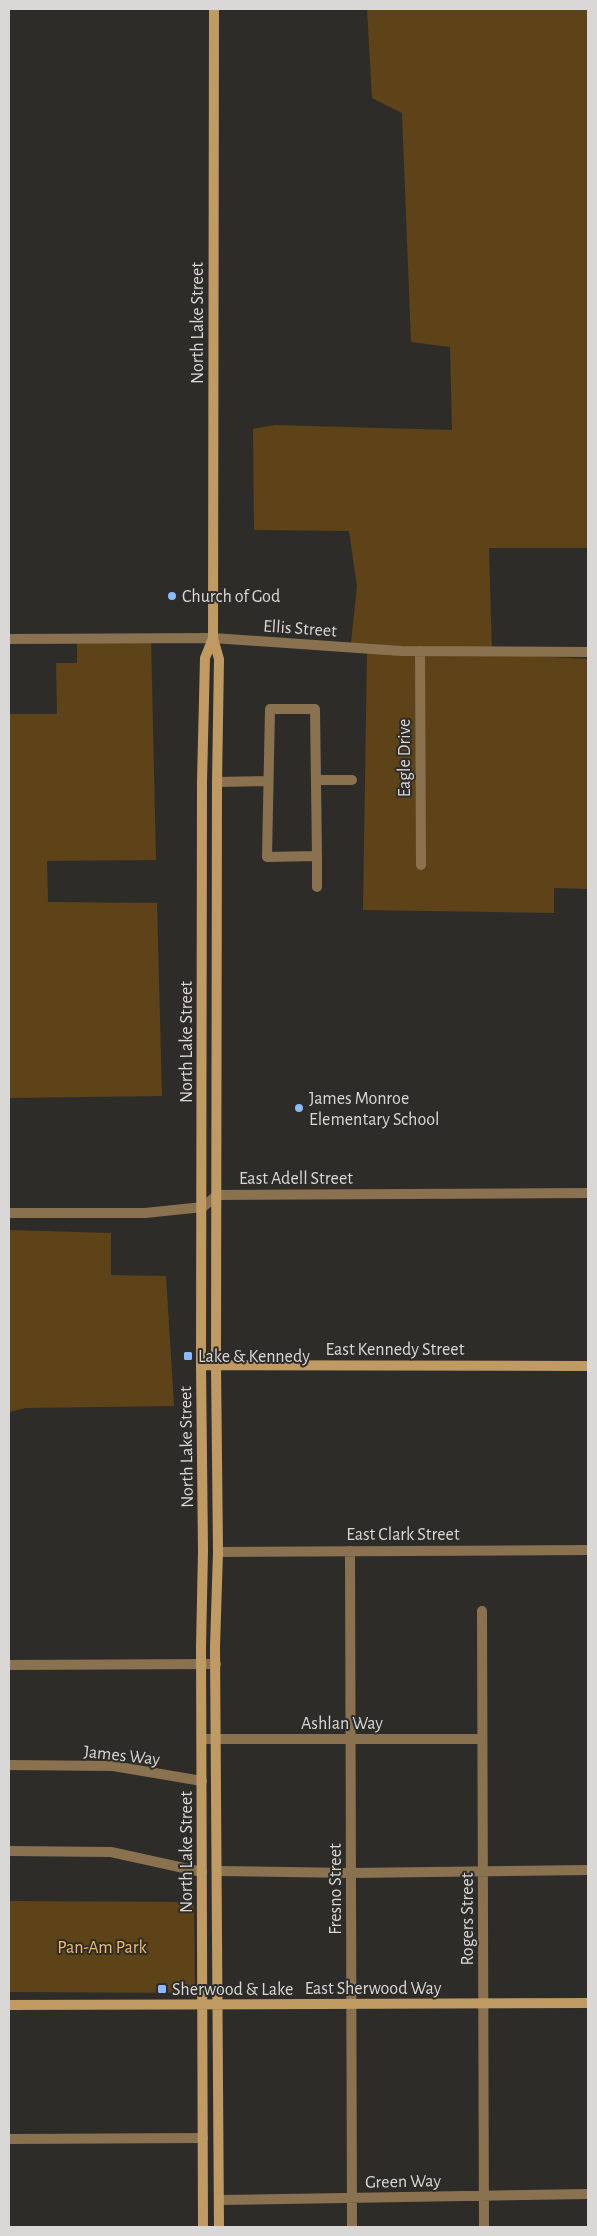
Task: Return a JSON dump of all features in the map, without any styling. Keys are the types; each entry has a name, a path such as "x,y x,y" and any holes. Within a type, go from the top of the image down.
{"street":[{"name":"North Lake Street","path":"214,9 213,638 220,659 217,782 216,1053 218,1552 216,1664 218,1871 216,2005 219,2227"},
{"name":"North Lake Street","path":"203,2227 201,2005 201,1664 203,1552 201,1365 202,782 205,658 213,638"},
{"name":"Ellis Street","path":"9,639 213,638 420,651 588,652"},
{"name":"Eagle Drive","path":"420,651 421,865"},
{"path":"317,856 267,857 270,710 315,710 317,856 317,887"},
{"path":"316,780 352,780"},
{"path":"202,782 268,781"},
{"path":"202,1068 216,1053"},
{"name":"East Adell Street","path":"202,1207 217,1194 588,1193"},
{"path":"9,1213 145,1213 202,1207"},
{"name":"East Kennedy Street","path":"201,1365 588,1366"},
{"name":"East Clark Street","path":"218,1552 588,1550"},
{"name":"Fresno Street","path":"350,1551 352,2227"},
{"name":"Rogers Street","path":"482,1611 484,2227"},
{"path":"9,1665 216,1664"},
{"name":"Ashlan Way","path":"202,1739 482,1739"},
{"name":"James Way","path":"9,1766 114,1766 202,1781"},
{"path":"9,1851 111,1852 202,1872"},
{"path":"218,1871 588,1870"},
{"name":"East Sherwood Way","path":"9,2004 588,2003"},
{"path":"9,2139 203,2138"},
{"name":"Green Way","path":"219,2200 588,2194"}],"green space":[{"path":"367,9 588,9 588,548 489,548 492,654 588,659 588,889 554,888 554,913 363,910 367,653 350,652 357,586 349,531 254,530 253,429 275,425 452,430 450,347 411,342 402,113 372,98"},
{"path":"151,637 156,860 47,861 48,902 157,903 162,1096 9,1098 9,714 57,714 56,663 77,663 77,641"},
{"path":"9,1230 111,1233 111,1275 166,1276 174,1406 26,1408 9,1412"},
{"name":"Pan-Am Park","path":"9,1901 194,1902 195,1993 9,1992"}],"place":[{"name":"Church of God","path":"172,596"},
{"name":"James Monroe Elementary School","path":"299,1108"},
{"name":"Lake & Kennedy","path":"188,1356"},
{"name":"Sherwood & Lake","path":"162,1989"}]}
